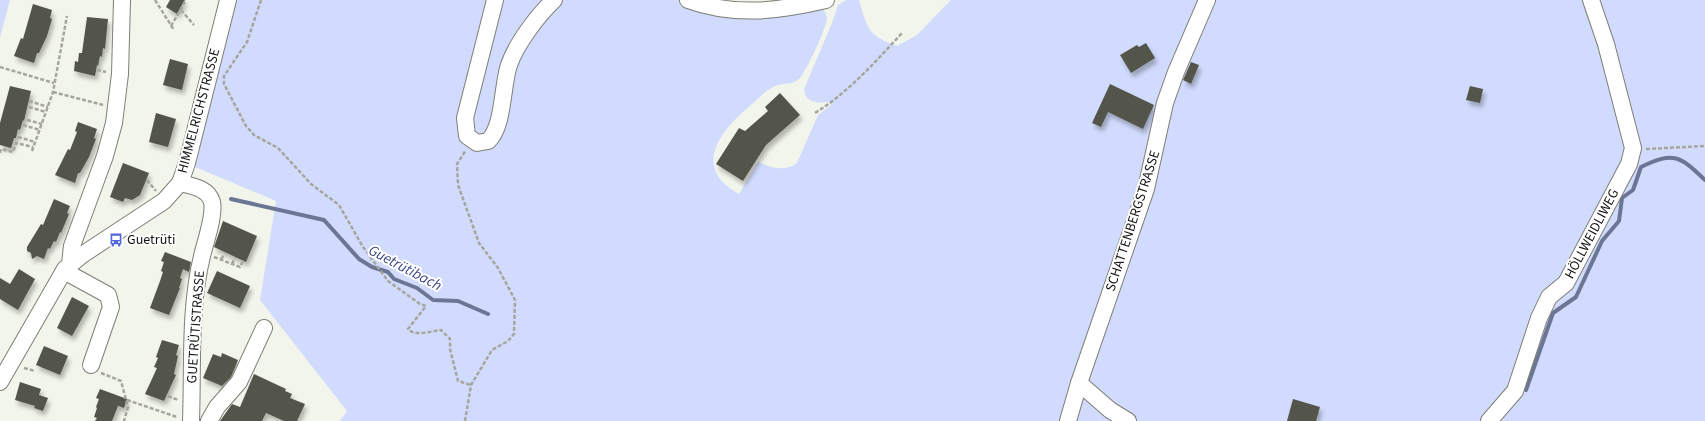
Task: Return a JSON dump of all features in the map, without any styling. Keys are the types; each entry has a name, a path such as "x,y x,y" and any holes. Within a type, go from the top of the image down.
{"street":[{"name":"HIMMELRICHSTRASSE","path":"0,382 67,267 72,246 105,156 115,116 122,44 122,0"},
{"name":"HIMMELRICHSTRASSE","path":"67,267 164,202 180,183 187,163 228,0"},
{"path":"495,0 466,118 466,133 473,141 484,142 493,135 498,122 506,74 512,57 522,40 554,0"},
{"path":"688,0 711,7 754,12 783,9 826,0"},
{"name":"SCHATTENBERGSTRASSE","path":"1068,421 1079,384 1146,189 1165,104 1176,72 1207,0"},
{"path":"1591,0 1606,44 1633,148"},
{"name":"HÖLLWEIDLIWEG","path":"1489,421 1515,391 1539,318 1549,297 1566,283 1629,164 1633,148"},
{"name":"GUETRÜTISTRASSE","path":"180,183 202,190 210,197 212,204 212,213 199,267 194,308 191,416"},
{"path":"67,267 108,295 111,301 111,307 91,364"},
{"path":"209,421 216,407 239,382 264,328"},
{"path":"1079,384 1110,410 1128,421"}],"path":[{"path":"155,0 174,30"},
{"path":"171,26 186,0"},
{"path":"261,0 247,42 224,76 224,84 246,126 254,135 278,148 311,184 339,205 364,247 388,281 420,304 426,306 408,329 417,334 441,330 450,339 450,349 458,381 471,385"},
{"path":"181,10 194,26"},
{"path":"32,151 53,92 67,16"},
{"path":"815,112 838,97 853,84 903,32"},
{"path":"0,67 54,84"},
{"path":"53,92 102,105"},
{"path":"29,101 48,107"},
{"path":"29,107 46,112"},
{"path":"27,120 42,124"},
{"path":"23,125 40,130"},
{"path":"18,137 35,142"},
{"path":"465,421 471,385 492,350 508,341 514,334 515,300 498,268 479,243 458,185 457,164 473,141"},
{"path":"0,153 1,149 13,152 16,143 34,147"},
{"path":"1633,148 1645,149 1705,146"},
{"path":"148,180 160,196"},
{"path":"225,254 220,259 240,267 243,261"},
{"path":"232,264 235,258"},
{"path":"108,375 121,381 127,400 128,412 124,421"},
{"path":"168,396 176,399"},
{"path":"127,400 175,418 191,416"}],"shaded area":[{"path":"0,0 10,0 0,37"},
{"path":"230,0 492,0 468,92 475,150 484,150 491,147 511,68 559,0 680,0 695,6 822,8 827,16 826,24 815,50 799,79 770,89 741,114 721,137 713,161 716,172 724,183 739,194 758,162 778,168 792,166 797,163 818,115 831,105 829,102 816,102 809,100 804,89 838,5 846,0 859,0 864,18 870,30 880,39 897,46 917,35 951,0 1705,0 1705,421 340,421 347,411 260,300 276,201 195,167"},
{"path":"499,0 550,0 530,24 489,132 480,137 470,130"}],"building":[{"path":"170,0 185,0 177,14 166,7"},
{"path":"33,4 52,10 50,18 52,19 47,36 39,53 37,53 34,63 14,56 21,38 23,39"},
{"path":"87,17 108,19 105,49 103,48 102,57 100,56 95,76 74,71 75,61 78,62 79,53 82,53"},
{"path":"1146,43 1155,58 1131,73 1120,55 1137,45 1139,47"},
{"path":"170,59 188,64 182,90 163,85"},
{"path":"1191,62 1199,65 1191,84 1183,80"},
{"path":"1110,84 1154,105 1143,129 1108,112 1101,127 1092,123"},
{"path":"10,86 31,91 24,121 23,120 20,130 18,129 16,138 14,138 11,148 0,145 0,123"},
{"path":"1470,86 1483,89 1480,103 1466,100"},
{"path":"780,93 800,115 766,145 743,181 716,164 739,128 745,131 768,111 765,107"},
{"path":"156,113 176,119 168,147 149,142"},
{"path":"78,122 97,129 94,138 96,139 89,157 80,173 78,173 75,183 55,175 68,149 70,150 77,132 75,131"},
{"path":"123,163 149,173 140,195 132,200 125,198 123,202 110,197"},
{"path":"54,199 70,206 67,213 69,214 56,242 54,241 50,249 48,248 44,259 37,256 32,259 31,253 27,251 27,247 41,224 43,225"},
{"path":"223,221 257,236 246,262 214,247"},
{"path":"165,252 191,262 189,272 183,269 180,278 182,279 180,288 169,315 150,308 163,272 161,271 164,262 161,261"},
{"path":"19,269 35,279 18,310 0,299 0,278 10,284"},
{"path":"217,271 250,286 240,308 207,293"},
{"path":"72,297 89,306 72,336 57,328"},
{"path":"162,340 179,345 176,355 178,356 174,374 176,375 164,401 145,394 157,368 154,367 158,358 156,357"},
{"path":"44,346 68,356 60,375 36,365"},
{"path":"222,353 238,360 231,377 222,386 203,378 213,354 221,357"},
{"path":"254,374 286,389 285,391 292,394 290,398 305,404 297,421 284,421 266,413 262,421 220,421 232,404 240,407"},
{"path":"20,382 41,389 39,395 48,398 43,411 34,408 35,406 15,400"},
{"path":"100,389 127,399 124,408 116,405 118,406 112,421 95,421 97,418 94,417 99,399 96,398"},
{"path":"1293,399 1320,407 1316,421 1287,421"}],"waterway":[{"path":"1526,390 1553,313 1576,297 1602,241 1619,221 1622,198 1633,190 1641,167 1661,159 1676,158 1689,166 1705,180"},
{"name":"Guetrütibach","path":"231,199 324,220 359,259 372,267 388,272 394,279 417,288 433,300 458,301 488,314"}],"place":[{"name":"Guetrüti","path":"116,240"}]}
